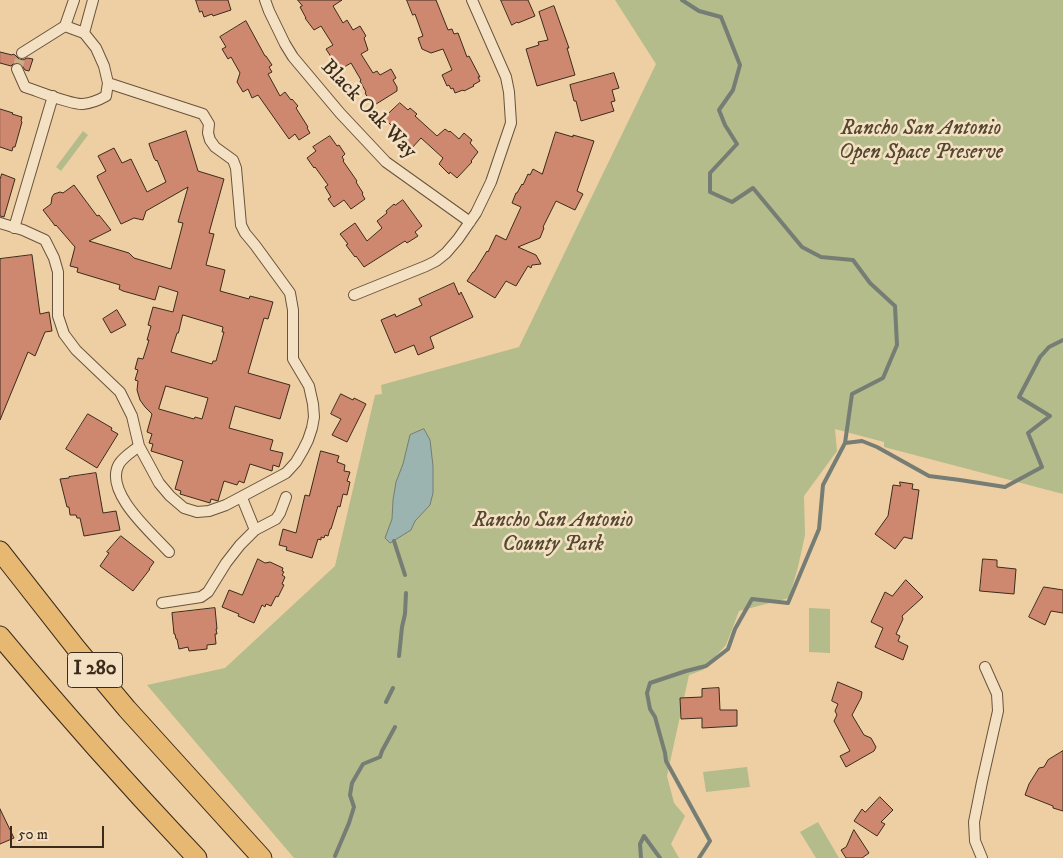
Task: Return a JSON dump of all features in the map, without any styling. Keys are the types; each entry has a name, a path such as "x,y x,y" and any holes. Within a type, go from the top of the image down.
{"highway":[{"name":"I 280","path":"0,551 126,709 262,858"},
{"name":"I 280","path":"0,636 80,730 197,858"}],"street":[{"path":"22,53 65,26 74,0"},
{"path":"84,32 93,0"},
{"name":"Black Oak Way","path":"265,0 293,57 340,113 386,162 470,222"},
{"path":"354,295 415,272 436,261 446,253 456,242 482,204 491,182 511,123 509,92 506,77 472,0"},
{"path":"17,69 25,87 53,96 82,104 96,101 106,96 108,83 104,66 96,48 84,32 65,26"},
{"path":"0,223 45,240 54,258 58,272 58,316 64,334 76,350 120,392 132,416 139,446 159,483 184,508 197,512 209,511 226,505 286,473 296,462 308,440 314,418 309,386 293,359 294,310 290,293 241,225 236,168 233,160 215,147 210,140 209,124 203,114 108,83"},
{"path":"14,228 53,96"},
{"path":"139,446 120,463 116,472 116,482 124,501 169,552"},
{"path":"162,603 201,597 208,592 240,545 255,530 276,519 286,497"},
{"path":"242,498 255,530"},
{"path":"982,858 975,841 974,822 998,711 997,694 985,667"}],"green space":[{"name":"Rancho San Antonio County Park","path":"615,0 1063,0 1063,494 884,447 884,442 835,429 837,451 804,496 805,535 789,598 739,611 726,645 703,670 689,675 667,776 674,803 685,816 671,844 679,858 294,858 147,685 225,668 335,566 375,395 382,394 381,385 519,347 656,64"},
{"path":"83,131 88,135 61,171 56,167"},
{"path":"809,608 830,609 830,653 809,652"},
{"path":"747,767 750,787 706,792 703,772"},
{"path":"818,822 839,858 816,858 800,832"}],"water":[{"path":"424,429 430,440 433,466 433,493 430,505 415,521 411,530 390,543 385,538 392,519 396,482 403,464 410,435"}],"building":[{"path":"196,0 228,0 231,10 204,17"},
{"path":"298,0 342,0 333,6 343,23 347,20 353,30 360,26 366,36 364,38 368,50 361,54 373,73 377,71 380,75 391,69 396,78 393,80 397,91 373,106 351,63 341,69 337,62 335,63 326,49 333,45 321,26 314,30 305,18 300,7 302,6"},
{"path":"407,0 436,0 448,30 452,29 454,34 458,33 467,57 469,56 480,77 478,77 480,81 464,91 455,93 453,88 451,89 449,85 447,86 442,75 452,70 443,49 431,53 422,49 418,38 423,36 415,14 413,15"},
{"path":"501,0 528,0 535,16 512,25"},
{"path":"554,6 569,48 567,48 575,75 537,86 526,49 539,45 538,42 548,40 539,12"},
{"path":"246,21 272,65 269,67 272,72 268,74 280,96 285,92 292,99 298,106 296,108 308,127 310,133 299,140 295,134 289,139 258,95 252,98 248,89 243,92 237,82 240,73 231,57 228,59 222,49 226,47 220,37"},
{"path":"0,52 13,54 23,60 27,58 33,59 29,71 25,70 18,62 11,66 0,63"},
{"path":"614,73 619,88 612,90 615,101 611,102 614,111 581,121 570,85"},
{"path":"400,103 408,110 410,108 417,114 415,116 437,136 445,129 459,139 464,133 472,140 470,143 478,152 472,162 457,178 450,172 449,174 439,164 443,158 421,138 410,150 390,132 394,128 384,118"},
{"path":"0,109 22,117 15,147 13,147 12,151 0,147"},
{"path":"186,131 198,171 224,179 209,233 214,234 206,265 225,270 220,291 249,299 250,296 273,302 268,319 264,318 248,373 290,385 280,419 235,406 229,428 273,440 270,450 283,453 279,467 273,465 272,471 250,464 244,483 239,481 237,485 224,481 218,501 211,499 210,503 180,494 181,491 175,489 183,461 151,451 153,444 149,443 152,434 147,432 152,414 140,400 137,390 138,381 135,380 138,370 135,369 138,358 143,359 149,340 147,340 151,326 148,325 153,307 173,312 178,292 159,286 155,300 123,291 119,289 120,285 77,272 78,268 70,266 75,247 43,210 51,204 54,194 63,193 74,185 97,216 99,215 111,230 89,241 129,253 134,258 171,269 183,223 178,222 188,187 146,211 143,220 134,218 121,224 97,176 106,171 98,156 114,148 122,163 131,159 147,192 166,182 149,144","holes":["183,315 223,327 222,332 224,332 216,361 213,361 212,364 171,352","166,386 208,398 202,419 195,417 194,419 159,409"]},
{"path":"556,132 594,141 577,191 583,194 575,210 556,201 543,227 540,238 518,247 536,255 541,264 532,265 531,268 528,266 516,286 506,281 495,298 467,281 488,252 496,235 506,240 521,207 512,203 516,193 533,169 542,174"},
{"path":"330,136 345,154 342,157 343,161 357,181 365,199 351,209 344,200 334,207 328,199 331,197 325,187 328,185 307,158 316,151 313,147"},
{"path":"2,174 15,179 4,217 0,216 0,180"},
{"path":"403,200 422,226 415,232 418,236 407,243 405,241 364,267 346,245 348,244 340,234 355,223 367,241 382,228 377,221 394,204"},
{"path":"32,255 40,314 49,312 52,331 45,332 35,356 28,352 0,420 0,259"},
{"path":"454,283 459,295 461,292 473,317 430,337 434,348 418,355 414,345 395,353 381,320 395,314 396,317 422,305 419,299"},
{"path":"117,310 126,325 111,333 103,319"},
{"path":"341,394 366,404 347,442 332,435 341,419 331,414"},
{"path":"88,414 112,428 111,430 118,434 97,468 66,449"},
{"path":"321,451 339,456 337,462 345,465 344,471 350,472 347,481 350,482 347,495 343,494 340,507 338,506 328,536 321,537 321,540 318,539 312,558 286,550 287,547 279,545 283,529 296,533 305,495 309,496"},
{"path":"96,473 103,513 116,511 120,530 84,536 80,518 77,518 76,515 70,515 60,479"},
{"path":"900,482 913,484 912,489 919,490 912,539 904,537 895,549 875,534 888,516 893,485 900,486"},
{"path":"121,536 154,562 133,591 100,566 109,553 107,552"},
{"path":"258,559 283,568 282,571 284,572 282,575 285,577 282,584 284,585 278,597 276,596 271,606 266,604 265,607 262,605 254,623 222,607 229,590 242,595"},
{"path":"983,559 997,560 997,567 1016,569 1014,594 980,591"},
{"path":"906,580 923,597 902,616 903,619 896,634 900,636 898,641 908,646 903,660 875,647 883,628 871,622 885,592 892,596"},
{"path":"1044,587 1063,590 1063,613 1051,611 1045,625 1029,617"},
{"path":"215,608 216,644 207,645 207,649 189,651 188,647 179,649 174,634 172,613"},
{"path":"838,682 862,692 852,715 864,735 871,738 876,747 874,751 846,767 840,756 850,751 834,721 837,715 835,711 838,704 832,701"},
{"path":"719,688 720,710 737,710 737,726 702,728 702,718 681,719 680,698 702,697 702,689"},
{"path":"1063,751 1063,811 1025,795 1029,784 1039,768 1044,767 1048,760"},
{"path":"880,797 893,810 881,822 885,824 877,836 854,821 862,809 865,812"},
{"path":"0,809 14,838 0,844"},
{"path":"854,830 869,853 862,858 846,858 841,850 846,847"}],"waterway":[{"path":"682,0 699,11 721,17 740,65 733,90 719,110 725,125 737,144 710,173 710,192 732,202 753,188 802,247 821,257 853,260 870,283 895,306 897,345 883,378 852,394 845,443 823,485 819,529 788,603 752,599 735,629 728,649 706,666 650,683 647,693 650,709 655,717 666,761 710,841 699,858"},
{"path":"845,443 862,441 877,447 929,476 1005,487 1042,467 1028,433 1050,416 1019,397 1040,357 1049,347 1063,340"},
{"path":"394,541 405,575"},
{"path":"399,656 406,593"},
{"path":"386,702 393,688"},
{"path":"335,856 354,807 350,795 352,783 363,764 380,757 395,727"},
{"path":"641,858 640,844 644,836 660,858"}],"tunnel":[{"path":"17,69 22,53"}],"park label":[{"name":"Rancho San Antonio Open Space Preserve","path":"921,142"}]}
